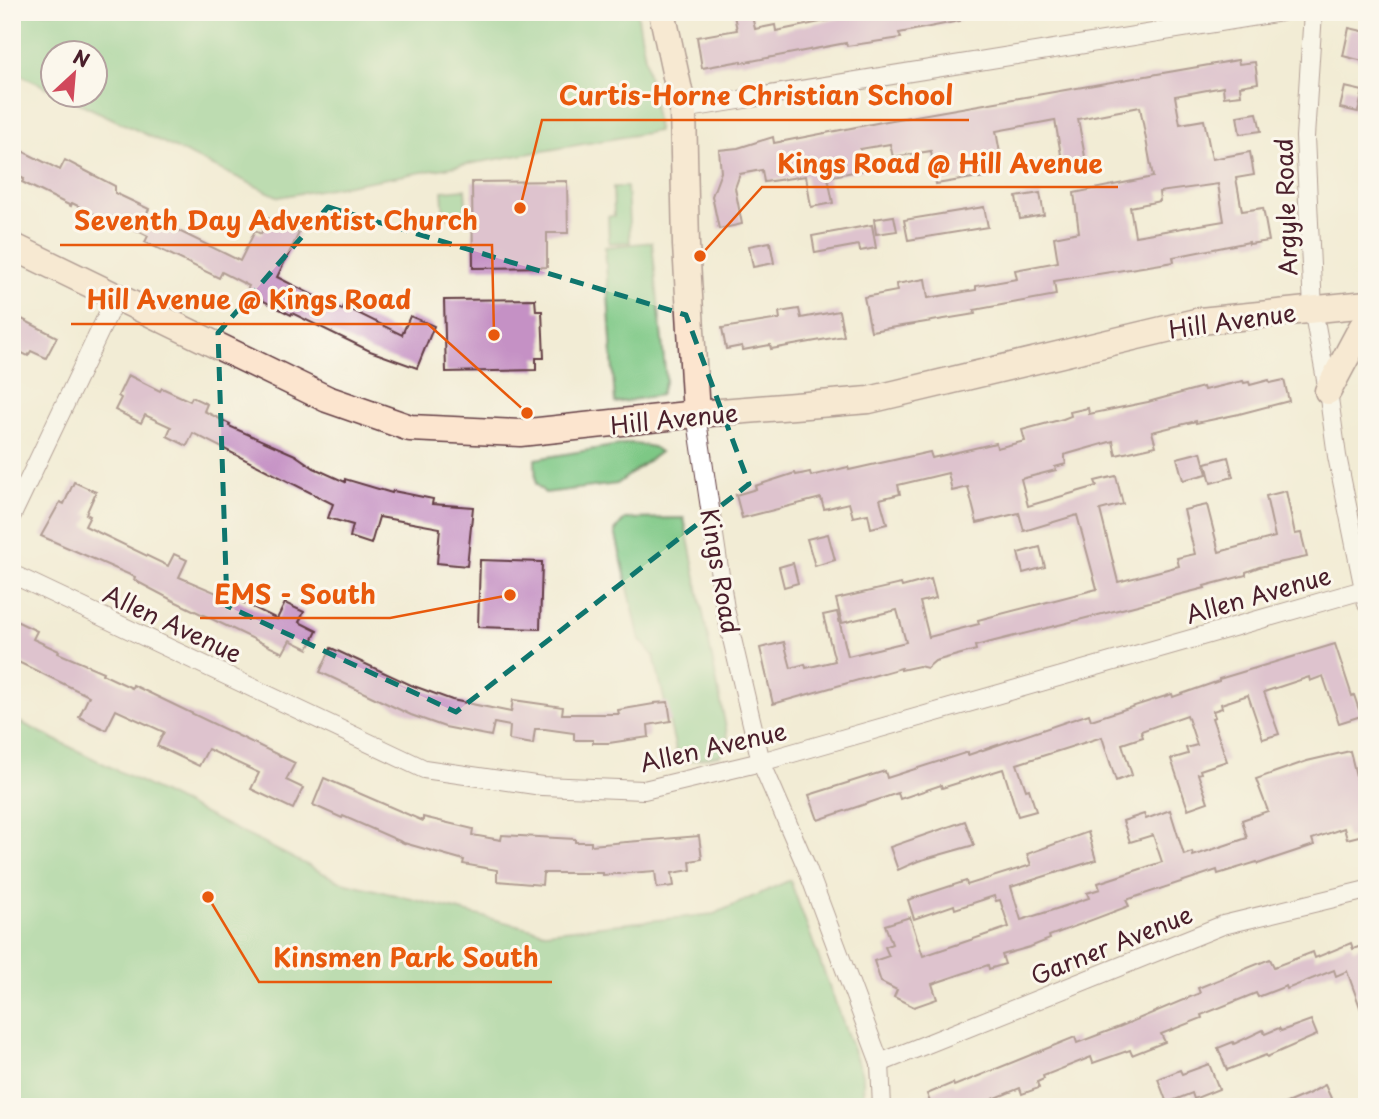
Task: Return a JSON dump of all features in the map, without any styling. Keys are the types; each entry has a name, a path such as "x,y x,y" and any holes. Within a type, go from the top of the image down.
{"street":[{"name":"Kings Road","path":"662,12 683,110 686,245 696,414 725,609 761,762 807,868 880,1063 883,1107"},
{"path":"683,110 1282,12"},
{"name":"Argyle Road","path":"1313,12 1305,137 1313,309 1338,463 1365,597"},
{"name":"Hill Avenue","path":"12,246 327,399 410,428 520,433 696,414 869,400 1200,321 1367,304"},
{"path":"12,515 116,297"},
{"path":"1328,391 1362,329 1367,326"},
{"name":"Allen Avenue","path":"12,574 424,769 542,786 644,790 761,762 1365,597"},
{"name":"Garner Avenue","path":"880,1063 1223,925 1367,890"}],"highlighted area":[{"path":"328,207 686,315 749,484 456,712 227,606 218,333"}],"green space":[{"path":"12,12 637,12 658,131 279,197 90,108 108,108 108,38 38,38 38,83 12,71"},
{"path":"613,187 627,187 630,242 609,243 608,216 614,216"},
{"path":"465,189 467,215 444,217 442,191"},
{"path":"652,242 666,380 660,395 615,403 605,247"},
{"path":"631,443 653,447 660,452 617,484 545,493 536,484 535,459"},
{"path":"684,518 729,743 720,755 679,763 654,656 640,640 615,531 625,519"},
{"path":"12,718 339,881 545,932 714,914 790,880 863,1077 864,1107 12,1107"}],"building":[{"path":"751,12 755,29 775,25 776,31 845,17 844,12 860,12 861,17 888,12 960,12 960,21 899,33 901,38 847,46 846,43 702,68 697,37 737,30 734,15"},
{"path":"1349,28 1367,32 1367,62 1343,56"},
{"path":"1238,60 1239,64 1255,62 1258,83 1240,86 1241,95 1224,97 1223,87 1175,96 1180,124 1204,120 1212,159 1250,152 1254,175 1236,178 1242,211 1263,208 1269,241 1249,242 1173,257 1174,262 1054,281 1056,295 974,310 975,314 871,331 864,297 897,291 896,284 925,279 928,298 976,290 976,286 1017,279 1015,270 1058,262 1054,237 1079,232 1074,193 1153,177 1140,107 1078,119 1086,162 1063,166 1055,120 996,131 1004,175 936,184 931,151 893,157 890,144 860,149 863,170 828,177 833,203 811,207 806,176 764,182 762,170 740,174 735,188 742,224 719,229 712,196 721,172 719,150 738,148 773,137 774,143","holes":["1218,184 1224,221 1135,236 1130,207 1160,201 1159,192"]},
{"path":"1345,87 1363,91 1358,112 1340,108"},
{"path":"1257,113 1261,131 1240,134 1237,116"},
{"path":"16,148 60,170 65,160 115,186 115,193 149,209 146,215 240,261 255,231 261,234 268,218 299,233 277,277 342,310 344,306 402,335 410,316 434,326 417,368 370,351 292,313 291,315 246,292 249,286 222,272 219,278 145,242 148,236 120,222 117,228 72,203 71,206 22,182 24,179 12,173 12,156"},
{"path":"567,181 568,233 547,233 547,267 473,268 472,182"},
{"path":"1040,193 1044,215 1020,219 1016,197"},
{"path":"984,207 988,227 908,240 904,220"},
{"path":"894,216 897,231 876,234 874,219"},
{"path":"872,225 876,248 860,251 859,245 815,253 812,236"},
{"path":"770,242 774,263 753,267 749,246"},
{"path":"535,299 536,311 542,311 544,358 536,358 536,370 446,372 444,300"},
{"path":"799,309 801,318 839,311 844,336 771,349 770,345 743,350 742,346 726,349 722,328 780,319 779,312"},
{"path":"12,314 57,337 46,358 31,351 28,356 12,348"},
{"path":"128,375 160,391 162,388 190,401 192,397 207,404 204,411 230,424 229,426 295,455 314,468 345,482 345,479 392,493 393,491 433,499 432,504 473,507 467,566 437,563 440,528 379,517 371,544 350,537 353,525 328,518 333,504 193,433 187,446 167,436 171,427 145,415 141,423 115,410"},
{"path":"1269,380 1270,383 1284,380 1289,401 1152,432 1156,446 1116,455 1113,441 1064,455 1066,464 1055,467 1056,470 1021,479 1028,506 1097,486 1095,481 1116,476 1123,504 1100,510 1118,582 1179,566 1177,558 1195,554 1184,510 1207,505 1219,552 1275,537 1266,496 1286,491 1295,534 1301,533 1307,557 1259,567 1246,572 1246,575 1204,586 1205,588 975,646 976,650 935,661 927,668 901,668 773,704 760,648 784,642 791,668 805,664 806,668 835,661 823,615 837,612 848,656 906,642 897,610 842,623 836,599 931,579 936,598 920,602 929,637 979,624 978,620 1097,589 1077,515 1024,531 1019,513 977,523 968,487 952,491 948,473 898,485 900,494 880,499 887,524 871,528 868,514 853,517 849,503 824,509 821,498 742,518 736,495 795,473 810,472 811,476 930,452 932,458 996,443 997,448 1025,441 1022,430 1063,419 1071,416 1070,412 1088,408 1089,414 1203,387 1204,390 1243,381 1249,382 1250,385"},
{"path":"1201,452 1207,474 1183,480 1177,458"},
{"path":"1228,457 1233,477 1211,483 1206,463"},
{"path":"74,482 96,492 86,514 90,516 85,526 168,566 174,554 187,560 179,577 217,593 232,608 236,599 277,619 285,603 304,612 299,622 317,631 308,649 290,640 283,653 172,600 134,580 135,577 41,536 60,502 64,504"},
{"path":"828,534 835,560 815,566 807,539"},
{"path":"1040,547 1045,567 1023,573 1018,553"},
{"path":"480,560 542,562 540,629 478,627"},
{"path":"793,563 798,583 784,587 779,567"},
{"path":"12,619 37,631 33,639 59,651 58,653 132,688 133,685 295,763 286,780 303,788 293,809 251,789 259,773 208,749 199,766 157,746 164,732 116,710 106,730 79,717 89,696 12,659"},
{"path":"1335,644 1361,716 1339,723 1323,676 1310,681 1309,677 1264,692 1279,734 1263,739 1248,695 1221,704 1222,708 1213,711 1215,717 1212,718 1227,761 1200,770 1201,773 1198,774 1208,802 1188,809 1171,759 1188,754 1186,748 1197,745 1187,715 1141,731 1143,737 1122,744 1132,775 1116,781 1102,737 1017,764 1036,811 1018,816 1003,769 900,799 898,793 818,820 809,795 885,771 887,778 968,752 968,755 1089,714 1091,720 1172,694 1173,697 1219,679"},
{"path":"331,648 411,685 452,700 511,712 513,700 563,707 562,714 619,714 618,710 668,702 671,721 648,725 649,737 609,743 574,740 574,733 545,729 535,729 533,744 509,740 510,726 494,723 491,736 445,727 411,715 320,672"},
{"path":"1350,751 1357,780 1364,779 1367,789 1367,834 1347,839 1344,828 1312,839 1314,845 1258,864 1257,862 1218,874 1217,870 1126,900 1129,906 1049,936 1050,939 1030,947 1002,955 1005,964 989,969 988,965 932,984 937,999 914,1007 894,997 897,990 881,982 874,961 889,956 885,947 892,944 885,925 910,917 923,956 1009,927 1000,900 996,901 994,896 955,909 954,905 914,919 908,900 966,881 967,885 1031,865 1027,854 1088,832 1096,860 1011,887 1021,920 1089,898 1087,893 1100,889 1098,883 1162,862 1153,835 1130,842 1123,821 1144,814 1146,819 1170,810 1184,855 1192,852 1193,856 1247,838 1242,820 1268,811 1256,779 1307,761"},
{"path":"324,778 423,821 423,817 473,829 472,835 501,840 502,835 575,839 575,842 591,842 591,845 699,836 702,859 690,861 691,870 672,873 674,886 657,888 655,871 603,875 543,873 542,885 497,881 497,870 463,864 464,860 404,843 313,805"},
{"path":"965,821 974,845 918,861 898,870 890,847"},
{"path":"1351,943 1353,949 1367,944 1367,1021 1347,971 1336,976 1334,970 1287,989 1286,986 1258,997 1256,993 1201,1015 1202,1018 1161,1034 1165,1042 1132,1055 1130,1050 1093,1063 1091,1057 1043,1076 1044,1079 1037,1082 1039,1088 1022,1094 1020,1088 993,1099 997,1107 932,1107 927,1094 953,1083 954,1086 1075,1037 1077,1043 1119,1027 1200,993 1198,988 1270,959 1274,967 1313,952 1315,958"},
{"path":"1311,1020 1317,1035 1267,1057 1266,1055 1227,1070 1218,1048 1233,1042 1234,1044 1263,1030 1265,1034 1279,1028 1281,1031"},
{"path":"1209,1064 1219,1089 1194,1099 1192,1093 1167,1103 1158,1079 1180,1070 1182,1074"},
{"path":"1325,1085 1335,1107 1277,1107 1308,1094"}],"waterway":[{"path":"12,1089 24,1107"}],"place":[{"name":"Curtis-Horne Christian School","path":"520,208"},
{"name":"Kings Road @ Hill Avenue","path":"700,256"},
{"name":"Seventh Day Adventist Church","path":"494,335"},
{"name":"Hill Avenue @ Kings Road","path":"527,413"},
{"name":"EMS - South","path":"510,595"},
{"name":"Kinsmen Park South","path":"208,897"}]}
